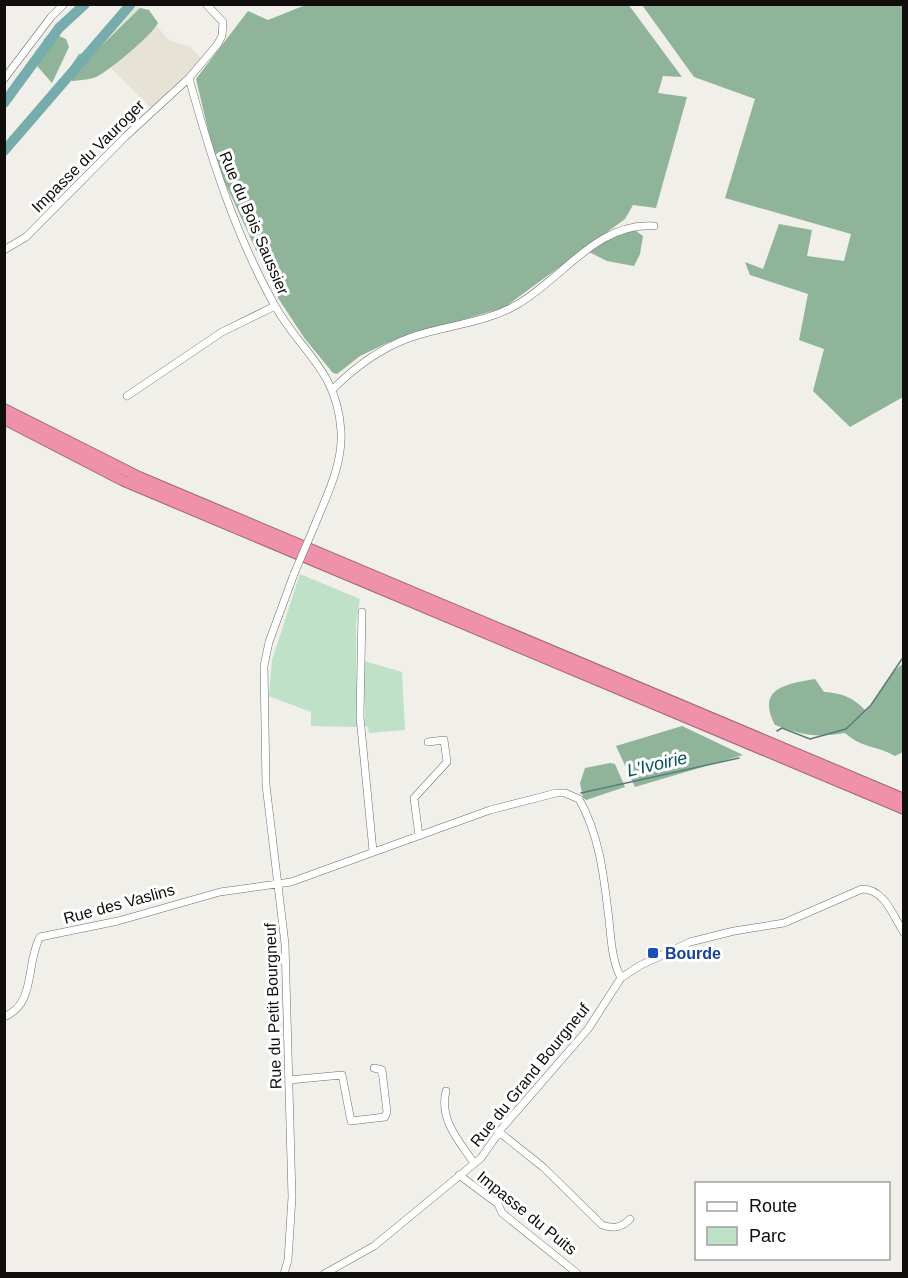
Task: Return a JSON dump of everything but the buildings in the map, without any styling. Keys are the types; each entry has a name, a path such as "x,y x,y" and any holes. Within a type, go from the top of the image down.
{"highway":[{"path":"4,409 139,477 903,799"},
{"path":"4,419 65,453 135,486 903,809"}],"street":[{"path":"189,78 217,45 224,28 223,22 206,4"},
{"path":"4,79 63,6"},
{"name":"Impasse du Vauroger","path":"4,250 26,237 50,215 125,137 189,78"},
{"name":"Rue du Bois Saussier","path":"189,78 213,165 275,306 322,368 333,389 341,431 340,457 294,574"},
{"path":"333,389 354,369 391,345 410,337 502,313 521,303 586,250 622,228 634,225 654,226"},
{"path":"126,396 222,332 275,306"},
{"name":"Rue du Petit Bourgneuf","path":"284,1274 288,1260 292,1197 285,944 266,785 264,666 269,642 294,574"},
{"path":"362,612 360,717 373,851"},
{"path":"419,836 414,798 447,762 444,740 428,742"},
{"path":"279,885 490,810 537,797 565,793 579,799 600,854 613,953 621,978"},
{"name":"Rue des Vaslins","path":"4,1017 19,1010 26,996 40,937 118,921 220,892 279,885"},
{"name":"Rue du Grand Bourgneuf","path":"324,1274 374,1246 481,1158 499,1132 588,1029 621,978 653,957 675,948 734,931 784,923 860,890 868,889 882,896 903,933"},
{"path":"289,1080 342,1075 351,1120 385,1117 387,1112 382,1070 374,1068"},
{"path":"446,1091 443,1103 447,1124 474,1163"},
{"path":"499,1132 543,1167 602,1225 610,1228 622,1226 630,1219"},
{"name":"Impasse du Puits","path":"459,1175 498,1204 502,1214 578,1274"}],"shaded area":[{"path":"138,5 170,41 189,46 201,58 151,108 94,51"}],"green space":[{"path":"308,4 628,4 682,77 663,76 658,93 687,97 656,208 633,205 625,219 505,307 387,343 360,356 337,374 333,373 305,339 278,298 216,163 196,79 248,11 268,20"},
{"path":"642,5 903,5 903,397 850,427 813,391 824,349 799,340 808,294 750,275 745,262 763,269 779,224 812,230 807,256 844,261 851,234 725,198 755,99 694,77"},
{"path":"140,8 149,10 158,23 148,36 96,77 72,81 69,69 79,54 95,52"},
{"path":"52,33 66,39 69,47 52,83 37,66 44,39"},
{"path":"632,228 643,236 640,254 634,266 607,261 589,252 612,235"},
{"path":"300,574 360,599 356,624 357,727 311,726 311,712 269,696 272,660"},
{"path":"364,661 402,672 405,730 369,733 368,727 365,726"},
{"path":"903,664 903,752 895,756 864,745 845,733 809,735 775,725 769,703 777,690 785,686 815,679 824,692 846,696 865,710 876,699 897,668"},
{"path":"682,726 743,755 635,787 616,746"},
{"path":"615,764 625,787 586,800 583,798 580,783 585,768"}],"waterway":[{"path":"4,103 59,28 85,4"},
{"path":"4,151 131,4"},
{"name":"L'Ivoirie","path":"777,731 782,728 810,739 846,729 871,705 904,656"},
{"name":"L'Ivoirie","path":"581,793 739,758"}],"place":[{"name":"Bourde","path":"653,953"}]}
